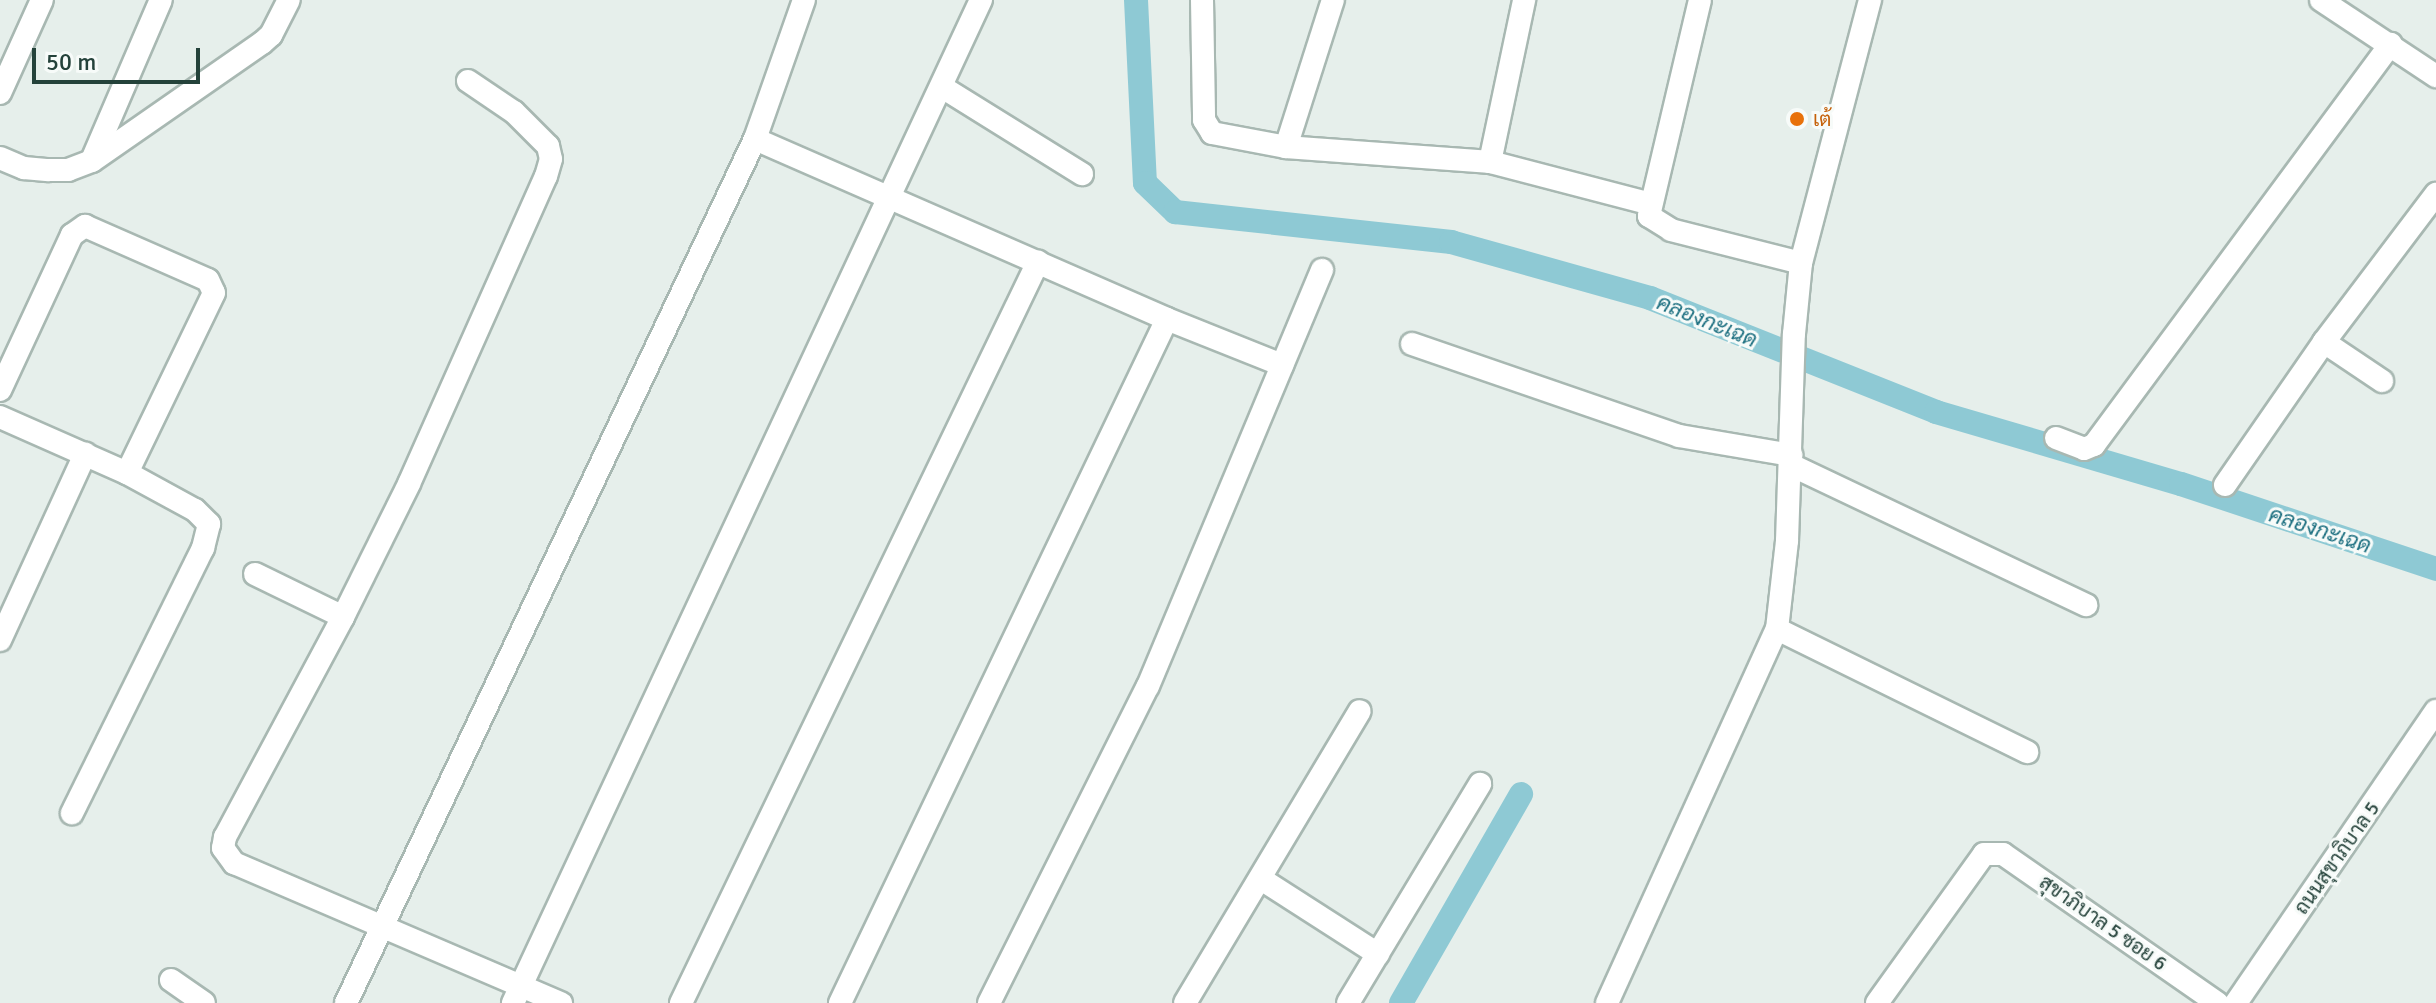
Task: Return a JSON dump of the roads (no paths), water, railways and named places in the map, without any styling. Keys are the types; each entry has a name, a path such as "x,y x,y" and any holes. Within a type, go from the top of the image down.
{"street":[{"path":"0,93 42,0"},
{"path":"92,161 161,0"},
{"path":"0,158 24,168 49,170 68,170 92,161 262,43 271,35 289,0"},
{"path":"346,1003 755,139 804,0"},
{"path":"517,994 981,0"},
{"path":"1202,0 1204,120 1207,128 1219,136 1286,147 1490,162 1651,204"},
{"path":"1286,147 1333,0"},
{"path":"1490,162 1524,0"},
{"path":"1700,0 1649,216 1671,230 1801,263"},
{"path":"1607,1003 1777,629 1782,605 1791,460 1794,334 1801,263 1870,0"},
{"path":"2321,0 2436,76"},
{"path":"2056,438 2084,449 2094,445 2391,44"},
{"path":"468,81 536,131 548,146 551,159 409,484 343,617 225,837 223,848 234,863 380,927 517,994 561,1003"},
{"path":"942,87 1082,174"},
{"path":"755,139 889,200 1282,365"},
{"path":"2225,485 2324,342 2436,194"},
{"path":"0,390 72,235 85,226 208,280 214,293 127,473"},
{"path":"681,1003 1038,262"},
{"path":"989,1003 1148,686 1211,542 1322,270"},
{"path":"840,1003 1167,319"},
{"path":"2324,342 2382,381"},
{"path":"1412,344 1679,436 1791,460 2086,605"},
{"path":"0,417 127,473 205,517 209,524 208,534 72,813"},
{"path":"0,640 85,454"},
{"path":"255,574 343,617"},
{"path":"1777,629 2027,752"},
{"path":"1185,1003 1360,711"},
{"name":"ถนนสุขาภิบาล 5","path":"2236,1003 2436,711"},
{"path":"1348,1003 1480,784"},
{"name":"สุขาภิบาล 5 ซอย 6","path":"1877,1003 1984,854 2003,854 2217,1003"},
{"path":"1261,879 1378,954"},
{"path":"171,980 204,1003"}],"waterway":[{"name":"คลองกะเฉด","path":"1136,0 1145,183 1175,212 1451,242 1650,298 1936,412 2181,484 2436,569"},
{"path":"1401,1003 1521,794"}],"place":[{"name":"เต้","path":"1797,119"}]}
